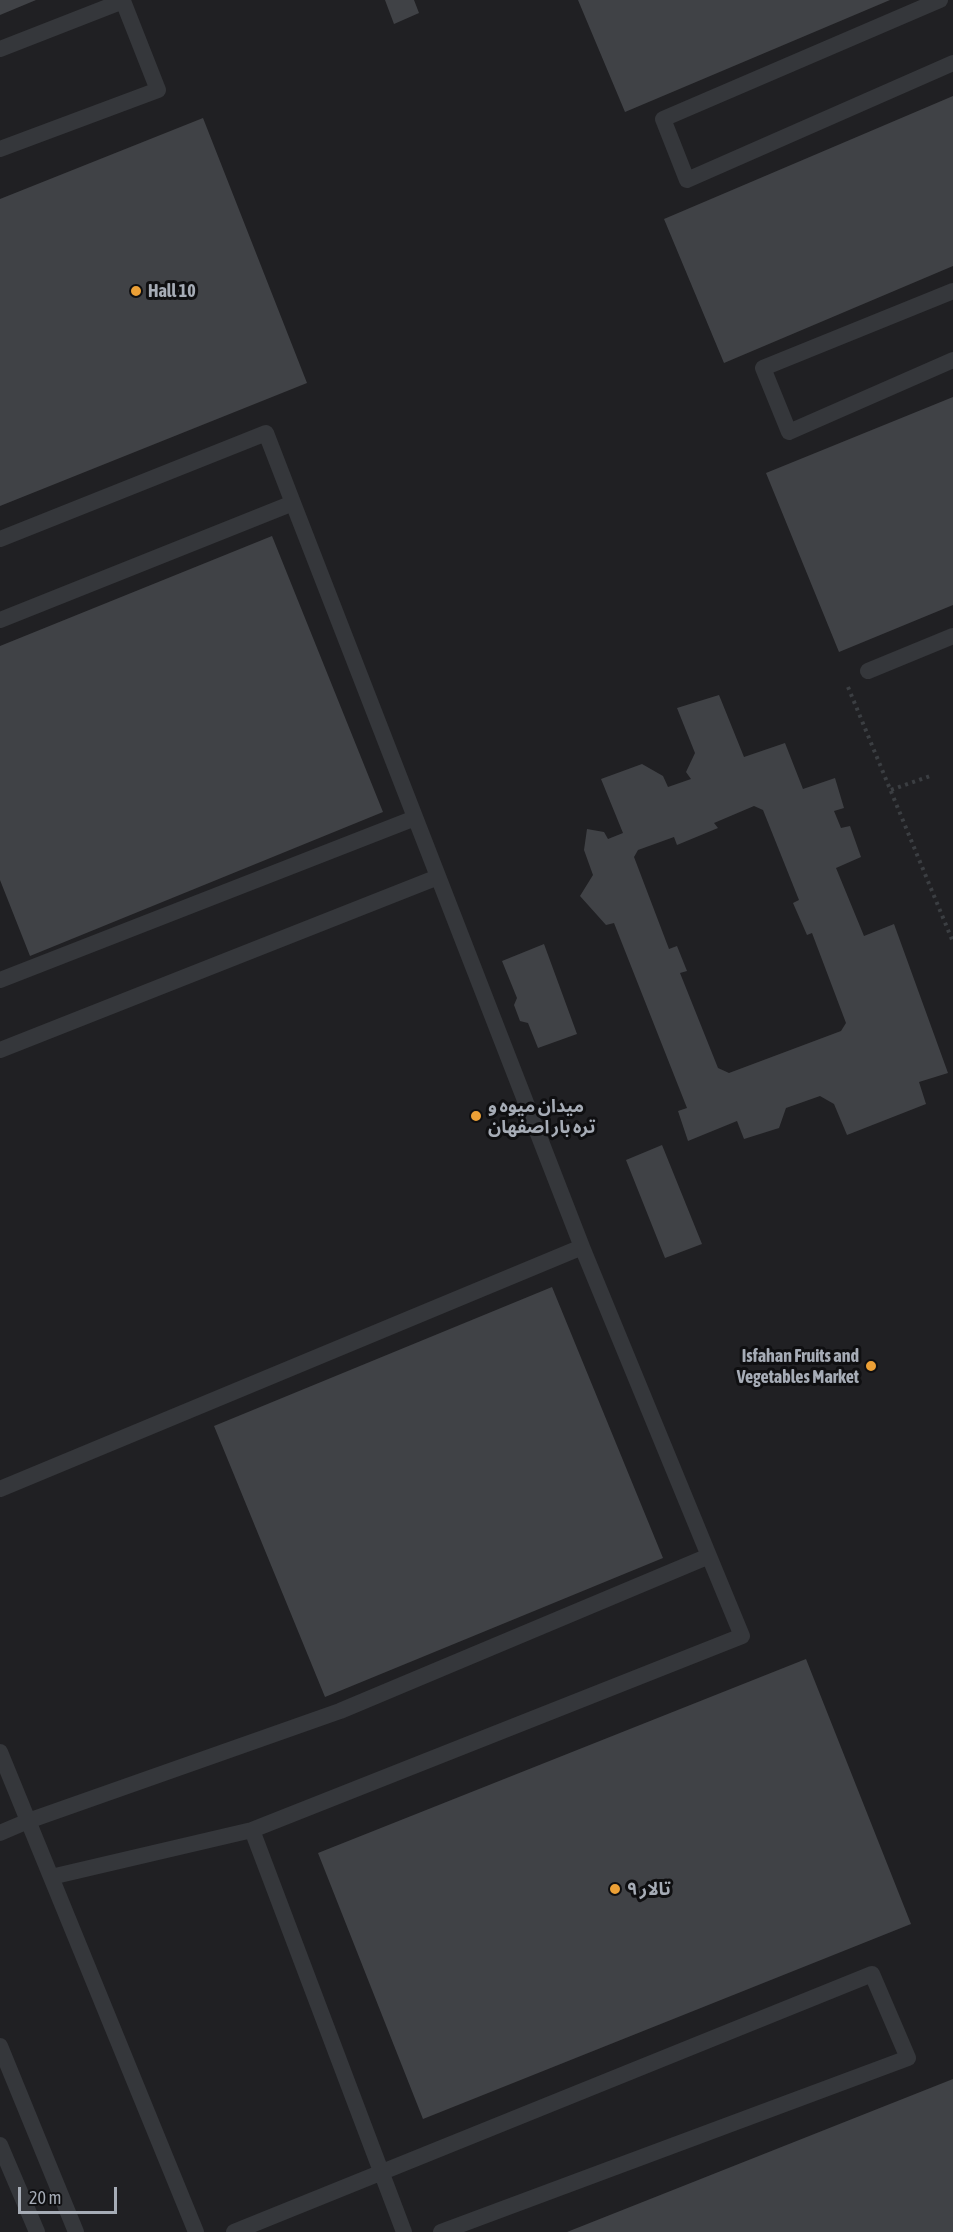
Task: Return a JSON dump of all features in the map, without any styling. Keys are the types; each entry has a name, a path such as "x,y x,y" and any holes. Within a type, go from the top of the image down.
{"lane":[{"path":"940,0 663,119 687,180 953,63"},
{"path":"0,49 123,1 158,90 0,149"},
{"path":"953,291 763,368 789,432 953,360"},
{"path":"0,539 266,433 582,1246 742,1636 252,1830 51,1877"},
{"path":"0,620 293,503"},
{"path":"868,671 953,636"},
{"path":"0,980 415,818"},
{"path":"0,1050 438,877"},
{"path":"0,1489 582,1246"},
{"path":"0,1833 28,1821 340,1711 709,1557"},
{"path":"0,1752 196,2232"},
{"path":"252,1830 404,2232"},
{"path":"234,2232 872,1974 908,2058 441,2232"},
{"path":"0,2046 76,2232"},
{"path":"0,2145 37,2232"}],"path":[{"path":"868,671 846,681 953,941"},
{"path":"891,790 930,776"}],"shaded area":[{"name":"میدان میوه و تره بار اصفهان","path":"0,0 953,0 953,2232 0,2232"}],"building":[{"path":"0,0 36,0 0,15"},
{"path":"385,0 414,0 419,13 394,24"},
{"path":"578,0 890,0 625,112"},
{"path":"953,96 953,266 724,363 664,219"},
{"name":"Hall 10","path":"203,118 307,383 0,506 0,199"},
{"path":"953,397 953,605 839,652 766,473"},
{"path":"272,536 383,812 30,956 0,880 0,646"},
{"path":"719,695 744,757 785,743 803,789 835,778 844,808 834,811 841,828 850,826 861,857 836,868 864,936 894,924 948,1073 919,1082 926,1104 847,1135 834,1104 820,1096 786,1108 779,1128 744,1139 737,1121 688,1141 678,1111 687,1108 614,923 606,925 580,896 593,875 584,850 587,829 604,832 608,839 623,833 601,779 642,764 663,776 668,787 691,779 686,772 695,753 677,708","holes":["754,806 763,810 799,900 793,903 807,935 812,933 846,1023 841,1031 729,1073 718,1068 680,973 687,971 677,946 669,949 634,857 638,850 674,837 677,845 718,828 714,823"]},
{"path":"544,944 577,1034 538,1048 528,1023 520,1021 514,1005 517,998 502,961"},
{"path":"662,1145 702,1244 665,1258 626,1160"},
{"path":"552,1287 663,1558 325,1697 214,1426"},
{"name":"تالار ۹","path":"806,1659 911,1924 423,2119 318,1853"},
{"path":"953,2079 953,2232 567,2232"}],"place":[{"name":"Hall 10","path":"136,291"},
{"name":"میدان میوه و تره بار اصفهان","path":"476,1116"},
{"name":"Isfahan Fruits and Vegetables Market","path":"871,1366"},
{"name":"تالار ۹","path":"615,1889"}]}
